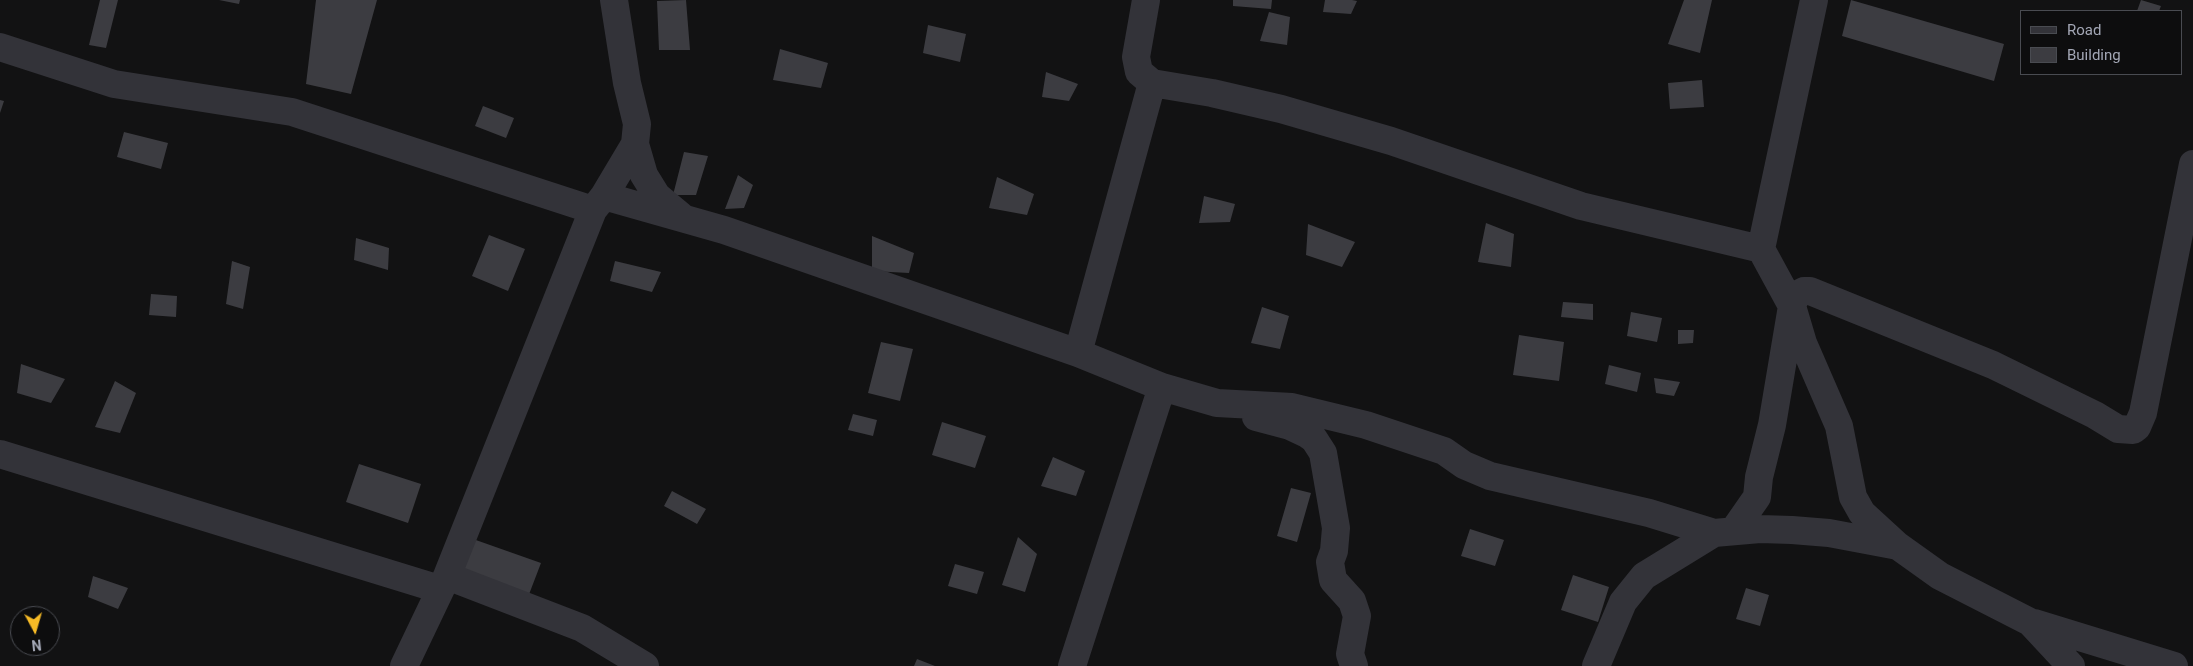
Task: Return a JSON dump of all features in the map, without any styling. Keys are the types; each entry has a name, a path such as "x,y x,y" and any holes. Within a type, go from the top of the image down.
{"street":[{"path":"614,0 627,83 637,124 635,144 644,175 657,196 685,220"},
{"path":"1146,0 1136,57 1139,72 1152,83 1212,93 1281,109 1391,141 1581,206 1761,249"},
{"path":"1814,0 1761,249 1792,306 1803,343 1839,426 1853,497 1862,513 1898,546 1940,576 2030,622 2174,666"},
{"path":"0,47 114,84 292,112 598,203 685,220 724,230 1078,353 1162,387 1290,426 1314,439 1323,453 1336,528 1334,551 1330,562 1333,580 1352,601 1357,616 1350,654 1354,666"},
{"path":"1078,353 1152,83"},
{"path":"404,666 443,583 598,203 635,144"},
{"path":"1596,666 1623,602 1644,576 1724,531 1757,497 1759,477 1772,425 1792,306 1800,292 1810,291 1992,365 2095,415 2118,429 2133,430 2138,426 2143,414 2193,164"},
{"path":"1072,666 1162,387"},
{"path":"1217,403 1292,407 1366,425 1444,452 1464,465 1490,476 1724,531 1792,530 1829,533 1898,546"},
{"path":"0,454 443,583 582,628 645,666"},
{"path":"2030,622 2071,666"}],"building":[{"path":"100,0 118,0 106,48 89,45"},
{"path":"219,0 240,0 239,4"},
{"path":"316,0 377,0 351,94 306,84"},
{"path":"686,0 690,50 659,50 657,1"},
{"path":"1233,0 1272,0 1271,9 1233,6"},
{"path":"1325,0 1357,1 1351,14 1323,12"},
{"path":"1684,0 1712,0 1700,53 1668,44"},
{"path":"1851,0 2004,44 1994,81 1842,36"},
{"path":"2141,0 2161,6 2159,10 2137,10"},
{"path":"1269,12 1290,17 1287,45 1260,41"},
{"path":"928,25 966,34 960,62 923,53"},
{"path":"780,49 828,63 821,88 773,80"},
{"path":"1046,72 1078,84 1069,101 1042,97"},
{"path":"1702,80 1704,107 1670,109 1668,83"},
{"path":"0,100 4,101 0,113"},
{"path":"483,106 514,118 506,138 475,126"},
{"path":"124,132 168,143 161,169 117,157"},
{"path":"684,152 708,156 696,195 673,195"},
{"path":"738,175 753,185 744,208 725,209"},
{"path":"997,177 1034,194 1027,215 989,208"},
{"path":"1204,196 1235,204 1230,222 1199,223"},
{"path":"1486,223 1514,234 1511,267 1478,262"},
{"path":"1308,224 1355,242 1342,267 1306,255"},
{"path":"489,235 525,249 508,291 472,276"},
{"path":"872,236 914,253 909,273 872,271"},
{"path":"356,238 389,248 388,270 354,260"},
{"path":"232,261 250,267 243,309 226,304"},
{"path":"615,261 661,272 652,292 610,281"},
{"path":"151,294 177,296 176,317 149,315"},
{"path":"1563,302 1593,304 1593,320 1561,317"},
{"path":"1262,307 1289,316 1280,349 1251,343"},
{"path":"1631,312 1662,318 1657,342 1627,336"},
{"path":"1678,330 1694,330 1693,343 1678,344"},
{"path":"1519,335 1564,342 1559,381 1513,375"},
{"path":"881,342 913,349 900,401 868,393"},
{"path":"21,364 65,379 51,403 17,393"},
{"path":"1609,365 1641,373 1637,392 1605,384"},
{"path":"1654,378 1680,382 1674,396 1656,393"},
{"path":"115,381 136,393 120,433 95,427"},
{"path":"853,414 877,420 873,436 848,430"},
{"path":"942,422 986,436 975,468 932,455"},
{"path":"1053,457 1085,471 1076,496 1041,486"},
{"path":"359,464 421,484 408,523 346,502"},
{"path":"1291,488 1311,493 1297,542 1277,536"},
{"path":"672,491 706,509 697,524 664,506"},
{"path":"1470,529 1504,540 1495,566 1461,556"},
{"path":"1018,537 1037,554 1025,592 1002,585"},
{"path":"473,539 541,563 528,597 461,573"},
{"path":"955,564 984,572 977,594 948,586"},
{"path":"1573,575 1609,587 1598,622 1561,610"},
{"path":"93,576 128,588 118,609 88,597"},
{"path":"1746,588 1769,595 1760,626 1736,619"},
{"path":"917,659 935,666 914,666"}]}
